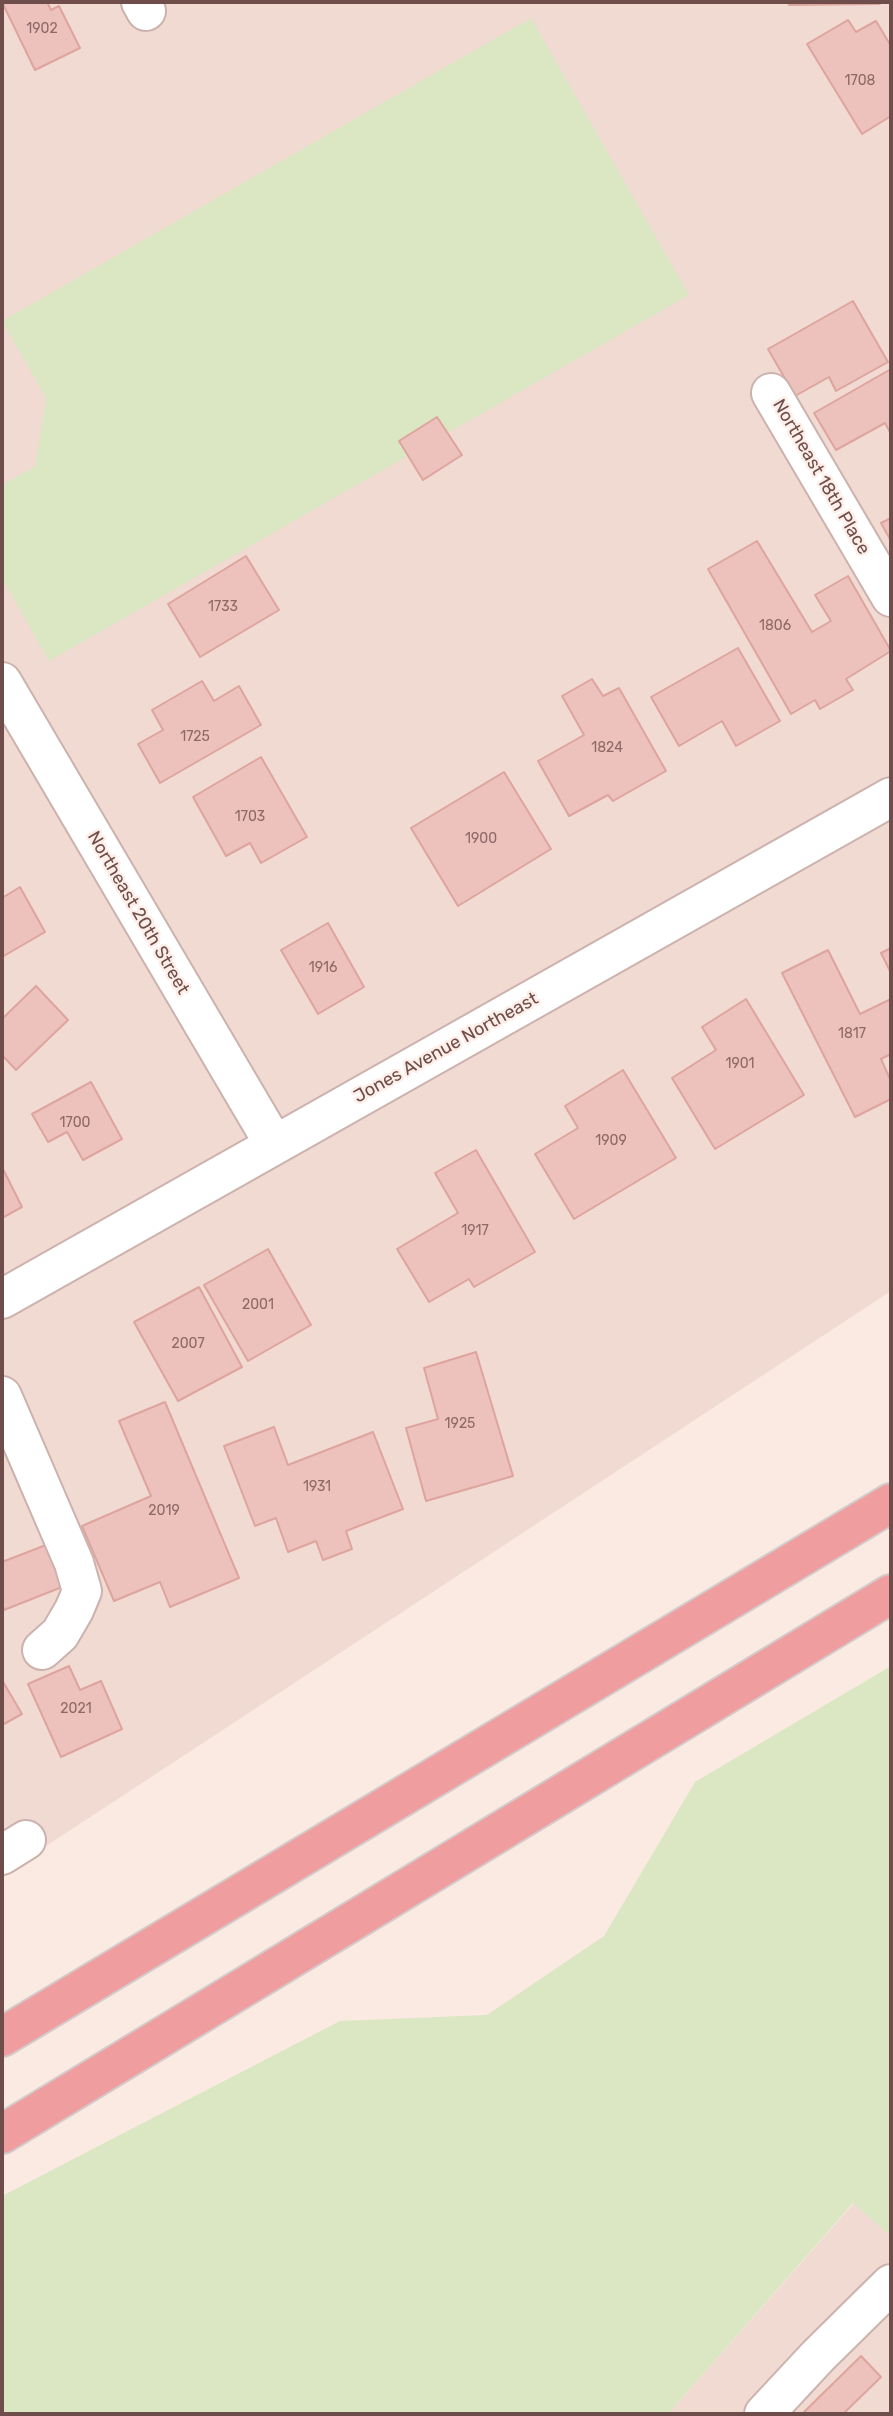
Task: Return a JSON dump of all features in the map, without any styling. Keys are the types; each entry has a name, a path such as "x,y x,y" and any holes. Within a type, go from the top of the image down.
{"highway":[{"path":"2,2037 891,1503"},
{"path":"2,2134 891,1594"}],"street":[{"name":"Northeast 18th Place","path":"772,393 891,597"},
{"name":"Northeast 20th Street","path":"2,682 274,1144"},
{"name":"Jones Avenue Northeast","path":"2,1299 891,797"},
{"path":"2,1396 74,1563 82,1591 60,1634 42,1650"},
{"path":"764,2414 891,2284"}],"shaded area":[{"path":"2,2 891,2 891,1291 2,1875"},
{"path":"854,2203 891,2236 891,2414 668,2414"}],"green space":[{"path":"531,18 689,295 49,661 2,579 2,485 35,466 46,398 2,321"},
{"path":"891,1666 891,2236 853,2203 668,2414 2,2414 2,2196 340,2021 487,2015 604,1936 695,1782"}],"building":[{"path":"2,2 47,2 51,10 59,6 80,48 35,70"},
{"path":"789,2 880,2 880,4 789,5"},
{"path":"848,20 856,32 876,21 891,46 891,116 862,134 807,44"},
{"path":"853,301 888,362 836,391 829,377 795,396 768,349"},
{"path":"891,369 891,434 885,423 836,450 814,413"},
{"path":"437,417 462,455 423,480 399,441"},
{"path":"891,518 891,541 881,523"},
{"path":"757,541 812,632 831,621 815,595 848,576 891,651 846,679 853,690 820,709 815,700 791,714 708,569"},
{"path":"246,556 279,610 200,657 168,604"},
{"path":"738,648 780,721 736,746 722,721 679,746 651,697"},
{"path":"592,679 603,696 619,688 666,771 613,801 608,795 569,816 538,761 584,735 562,696"},
{"path":"202,681 214,701 239,686 261,725 160,783 138,744 163,730 152,710"},
{"path":"261,757 307,837 261,863 250,843 226,856 193,797"},
{"path":"504,772 551,849 458,906 411,828"},
{"path":"20,887 45,932 2,957 2,898"},
{"path":"328,923 364,987 318,1014 281,950"},
{"path":"891,948 891,973 881,953"},
{"path":"828,950 860,1014 891,999 891,1054 881,1059 891,1081 891,1099 855,1117 782,973"},
{"path":"36,986 68,1020 16,1070 2,1055 2,1019"},
{"path":"746,999 804,1095 715,1149 672,1078 716,1050 702,1027"},
{"path":"623,1070 676,1158 574,1219 535,1154 578,1128 565,1106"},
{"path":"91,1082 122,1139 83,1160 67,1132 48,1142 32,1114"},
{"path":"476,1150 535,1252 474,1287 469,1279 429,1302 397,1249 458,1213 435,1173"},
{"path":"2,1167 22,1207 2,1218"},
{"path":"268,1249 311,1325 248,1361 204,1285"},
{"path":"199,1287 242,1367 178,1401 134,1322"},
{"path":"476,1352 513,1476 426,1501 406,1428 438,1419 424,1368"},
{"path":"165,1402 239,1578 170,1607 160,1582 114,1601 82,1526 151,1496 119,1421"},
{"path":"274,1427 288,1465 373,1432 403,1509 346,1531 352,1549 323,1560 316,1541 288,1552 276,1518 255,1526 224,1446"},
{"path":"46,1545 62,1587 4,1610 2,1562"},
{"path":"69,1666 80,1690 101,1681 122,1729 61,1757 28,1684"},
{"path":"2,1680 22,1714 2,1725"},
{"path":"861,2356 881,2377 843,2414 802,2414"}]}
